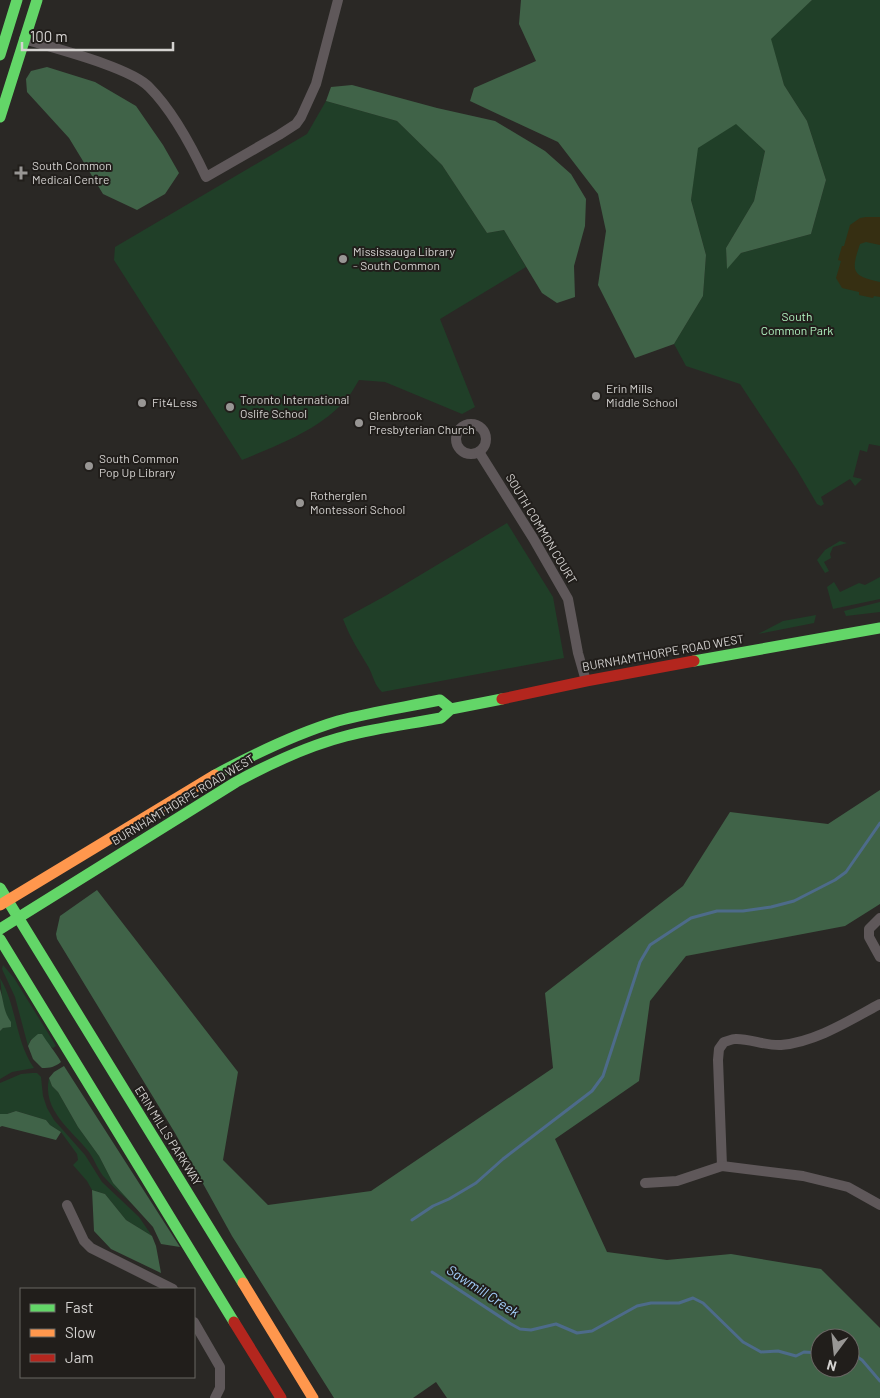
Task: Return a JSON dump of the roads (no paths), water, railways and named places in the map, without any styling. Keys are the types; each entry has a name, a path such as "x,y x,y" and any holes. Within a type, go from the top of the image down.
{"main road":[{"path":"0,55 3,32 17,0"},
{"path":"0,117 37,0"},
{"path":"3,32 24,39"},
{"name":"BURNHAMTHORPE ROAD WEST","path":"0,929 218,792 261,769 302,751 344,736 441,718 451,709 586,681 880,628"},
{"name":"BURNHAMTHORPE ROAD WEST","path":"4,902 208,778 271,746 340,721 394,708 440,700 451,709"},
{"name":"ERIN MILLS PARKWAY","path":"0,888 4,902 18,918 313,1398"},
{"path":"0,939 281,1398"}],"street":[{"path":"24,39 89,59 126,73 148,86 170,114 197,158 206,177 296,124 316,84 338,0"},
{"name":"SOUTH COMMON COURT","path":"479,452 533,538 568,599 578,653 586,681"},
{"path":"880,918 869,929 869,937 880,957"},
{"path":"722,1166 718,1060 719,1050 724,1042 736,1039 780,1045 804,1040 880,1004"},
{"path":"645,1183 677,1181 722,1166 812,1178 848,1187 880,1205"},
{"path":"67,1205 84,1241 91,1248 171,1288"},
{"path":"195,1324 220,1367 220,1388 215,1398"}],"waterway":[{"path":"412,1220 433,1206 476,1183 503,1159 592,1091 603,1076 640,962 650,945 691,918 717,911 743,911 794,901 835,880 846,872 880,823"},
{"name":"Sawmill Creek","path":"432,1272 520,1329 531,1330 556,1324 577,1333 592,1331 637,1306 651,1303 679,1303 693,1298 703,1303 743,1342 761,1352 778,1351 796,1356 804,1352 810,1352"},
{"name":"Sawmill Creek","path":"860,1359 880,1381"}],"place":[{"name":"South Common Medical Centre","path":"21,173"},
{"name":"Mississauga Library - South Common","path":"343,259"},
{"name":"Erin Mills Middle School","path":"596,396"},
{"name":"Fit4Less","path":"142,403"},
{"name":"Toronto International Oslife School","path":"230,407"},
{"name":"Glenbrook Presbyterian Church","path":"359,423"},
{"name":"South Common Pop Up Library","path":"89,466"},
{"name":"Rotherglen Montessori School","path":"300,503"}],"park label":[{"name":"South Common Park","path":"797,324"}]}
